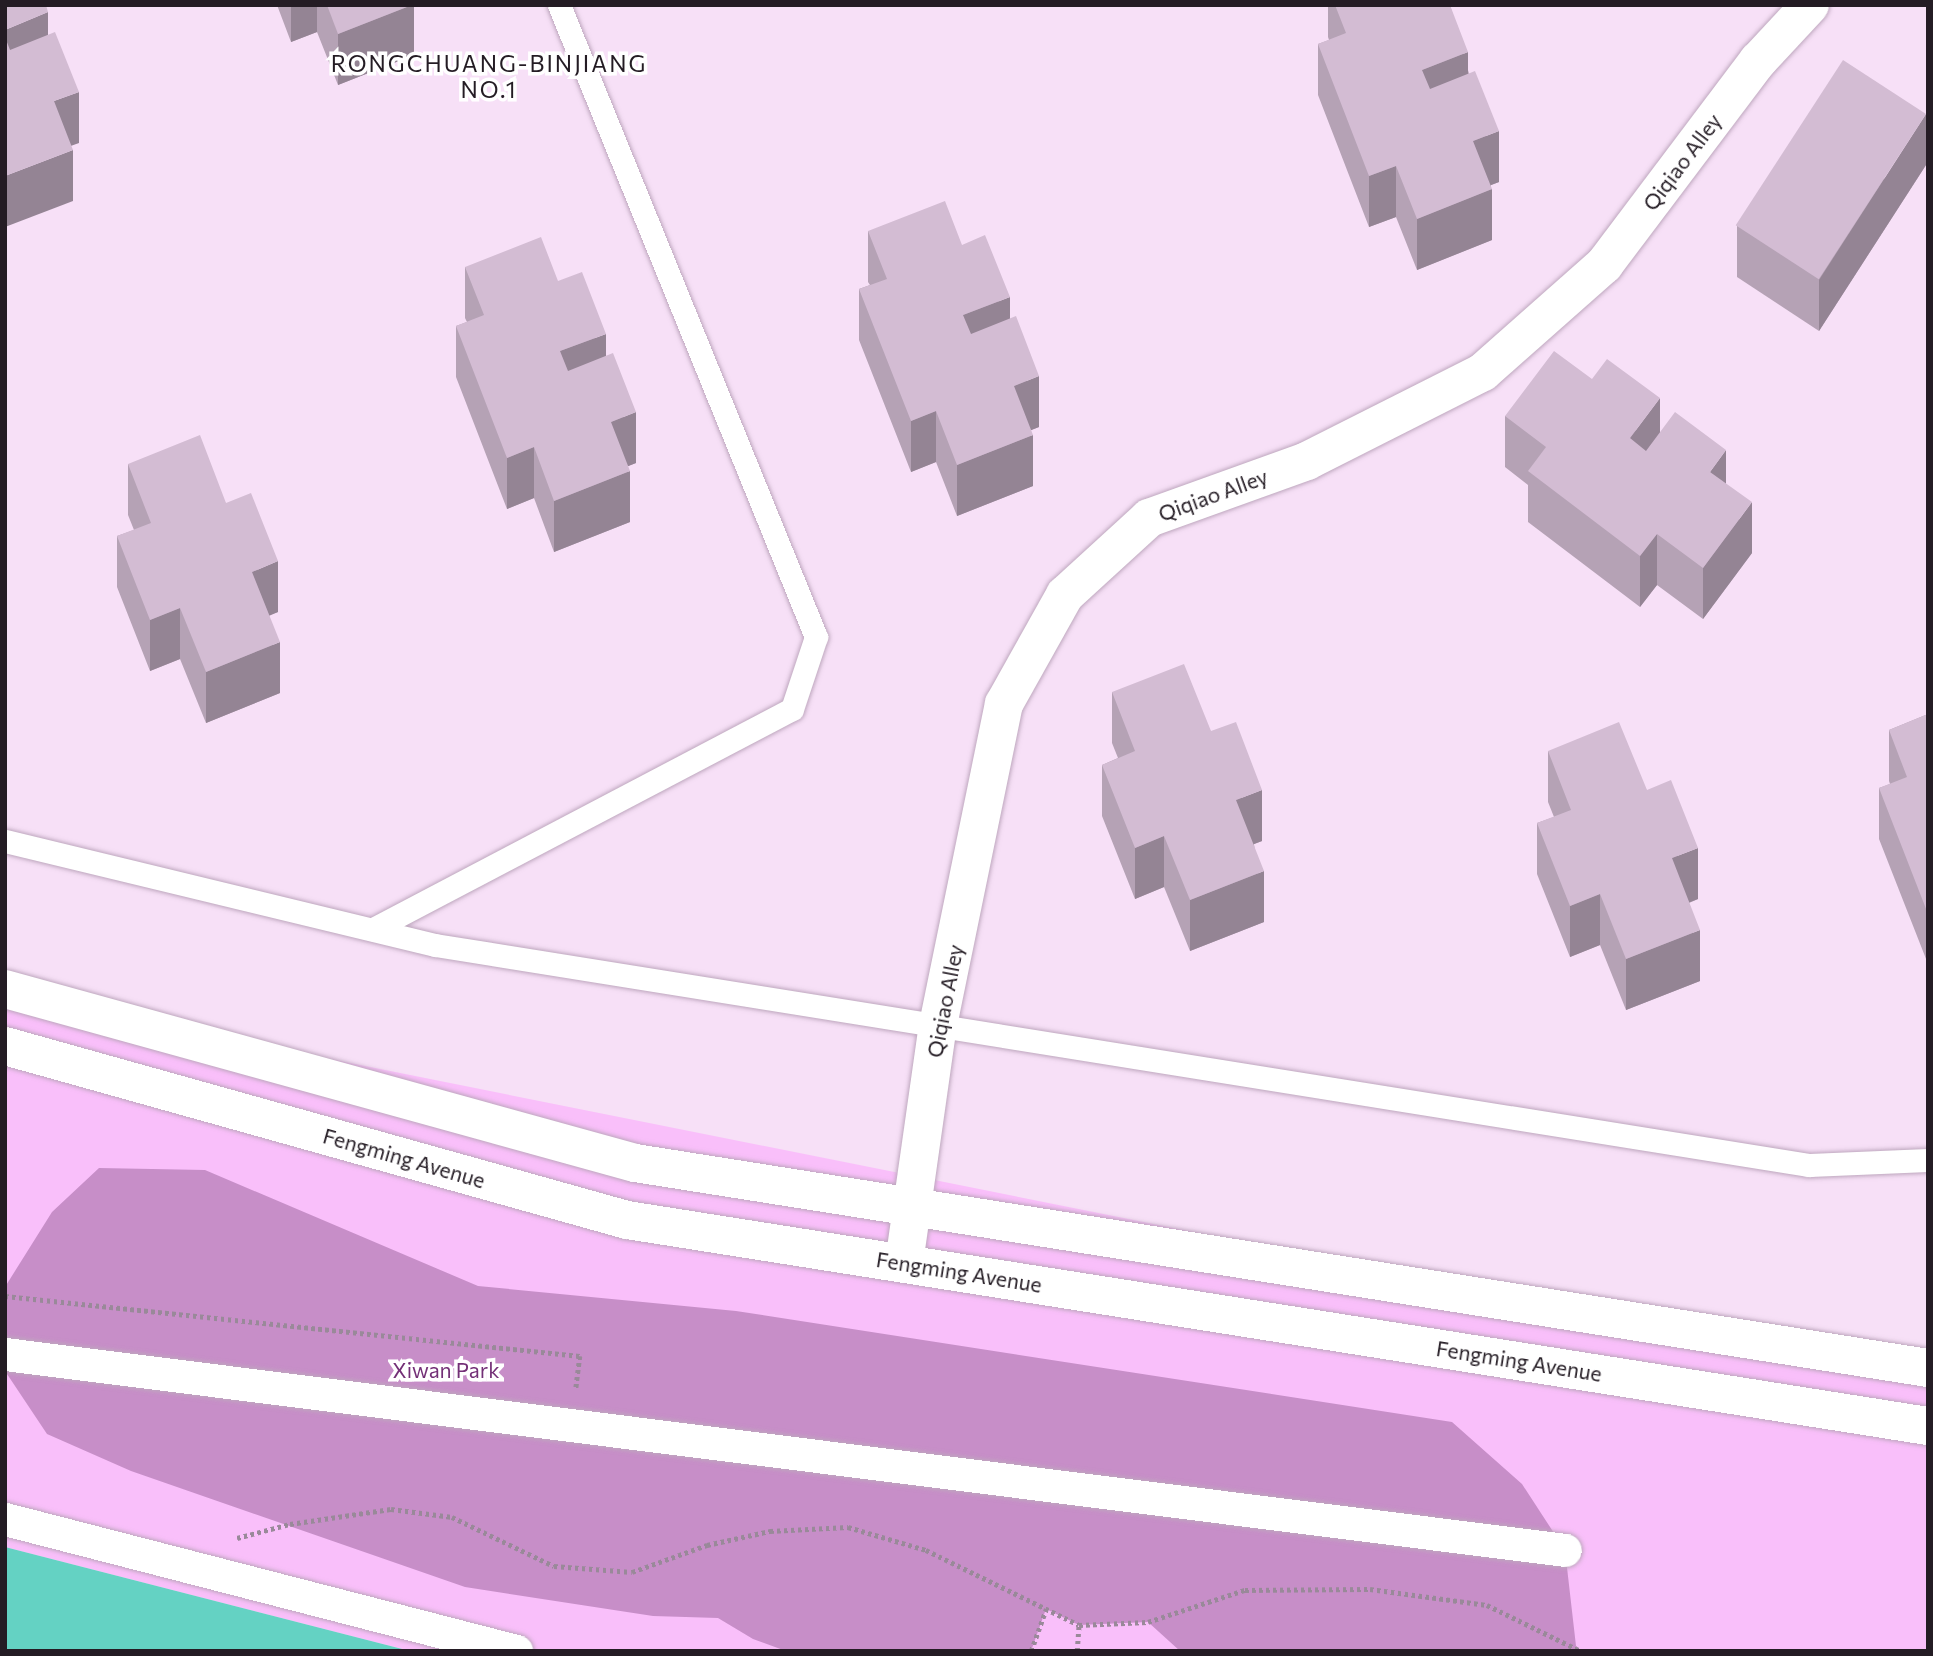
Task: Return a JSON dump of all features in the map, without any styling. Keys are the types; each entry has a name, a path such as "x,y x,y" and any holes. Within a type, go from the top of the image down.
{"main road":[{"name":"Qiqiao Alley","path":"904,1264 938,1025 1004,704 1065,595 1149,518 1307,461 1483,372 1604,265 1758,61 1811,5"},
{"path":"5,989 635,1163 1928,1368"},
{"name":"Fengming Avenue","path":"5,1046 627,1220 1928,1426"}],"street":[{"path":"5,1354 1565,1550"},
{"path":"5,1518 516,1651"}],"lane":[{"path":"373,929 792,709 816,637 559,5"},
{"path":"5,841 435,944 1810,1165 1928,1160"}],"path":[{"path":"5,1296 580,1356 571,1424"},
{"path":"224,1541 290,1524 391,1509 452,1517 554,1566 632,1572 707,1545 770,1531 848,1527 926,1550 1079,1625 1148,1622 1245,1590 1370,1588 1487,1605 1581,1651"},
{"path":"1031,1651 1046,1609"},
{"path":"1077,1651 1079,1625"}],"green space":[{"name":"Xiwan Park","path":"5,994 1928,1379 1928,1651 410,1651 5,1547"},
{"path":"99,1168 205,1170 478,1286 736,1311 1452,1422 1522,1484 1565,1550 1576,1646 1581,1651 1180,1651 1148,1622 1079,1625 1046,1609 1031,1651 786,1651 753,1639 718,1618 653,1616 465,1587 131,1471 47,1434 5,1371 5,1287 52,1212"}],"shaded area":[{"path":"5,1547 410,1651 5,1651"}],"building":[{"path":"5,5 46,5 48,12 5,30"},
{"path":"327,5 412,5 338,34"},
{"path":"1335,5 1450,5 1468,52 1422,70 1430,89 1475,71 1499,131 1473,141 1492,189 1417,219 1396,166 1369,176 1318,44 1346,33"},
{"path":"55,32 79,92 54,101 73,150 5,176 5,37 10,50"},
{"path":"1843,60 1926,114 1819,279 1736,225"},
{"path":"945,201 962,245 985,235 1010,297 963,315 971,334 1016,316 1039,376 1014,386 1033,435 957,465 936,411 911,421 859,289 887,279 868,231"},
{"path":"541,237 558,281 582,272 606,334 560,351 568,371 613,353 636,412 611,422 630,471 554,501 534,447 507,458 456,326 484,315 465,267"},
{"path":"1554,351 1592,379 1607,359 1660,398 1630,438 1646,451 1675,412 1726,450 1710,472 1752,502 1703,568 1657,534 1640,556 1528,471 1546,447 1505,416"},
{"path":"200,435 226,503 251,493 278,561 252,572 280,642 206,672 180,608 150,620 117,536 151,523 128,464"},
{"path":"1184,664 1211,731 1236,722 1262,790 1236,800 1264,871 1190,900 1164,836 1135,848 1102,765 1135,751 1112,692"},
{"path":"1928,714 1928,914 1879,788 1907,777 1889,730"},
{"path":"1619,722 1647,790 1671,780 1698,848 1672,858 1700,930 1626,959 1600,894 1570,906 1537,823 1571,810 1548,751"}],"district":[{"name":"RONGCHUANG-BINJIANG NO.1","path":"489,76"}]}
